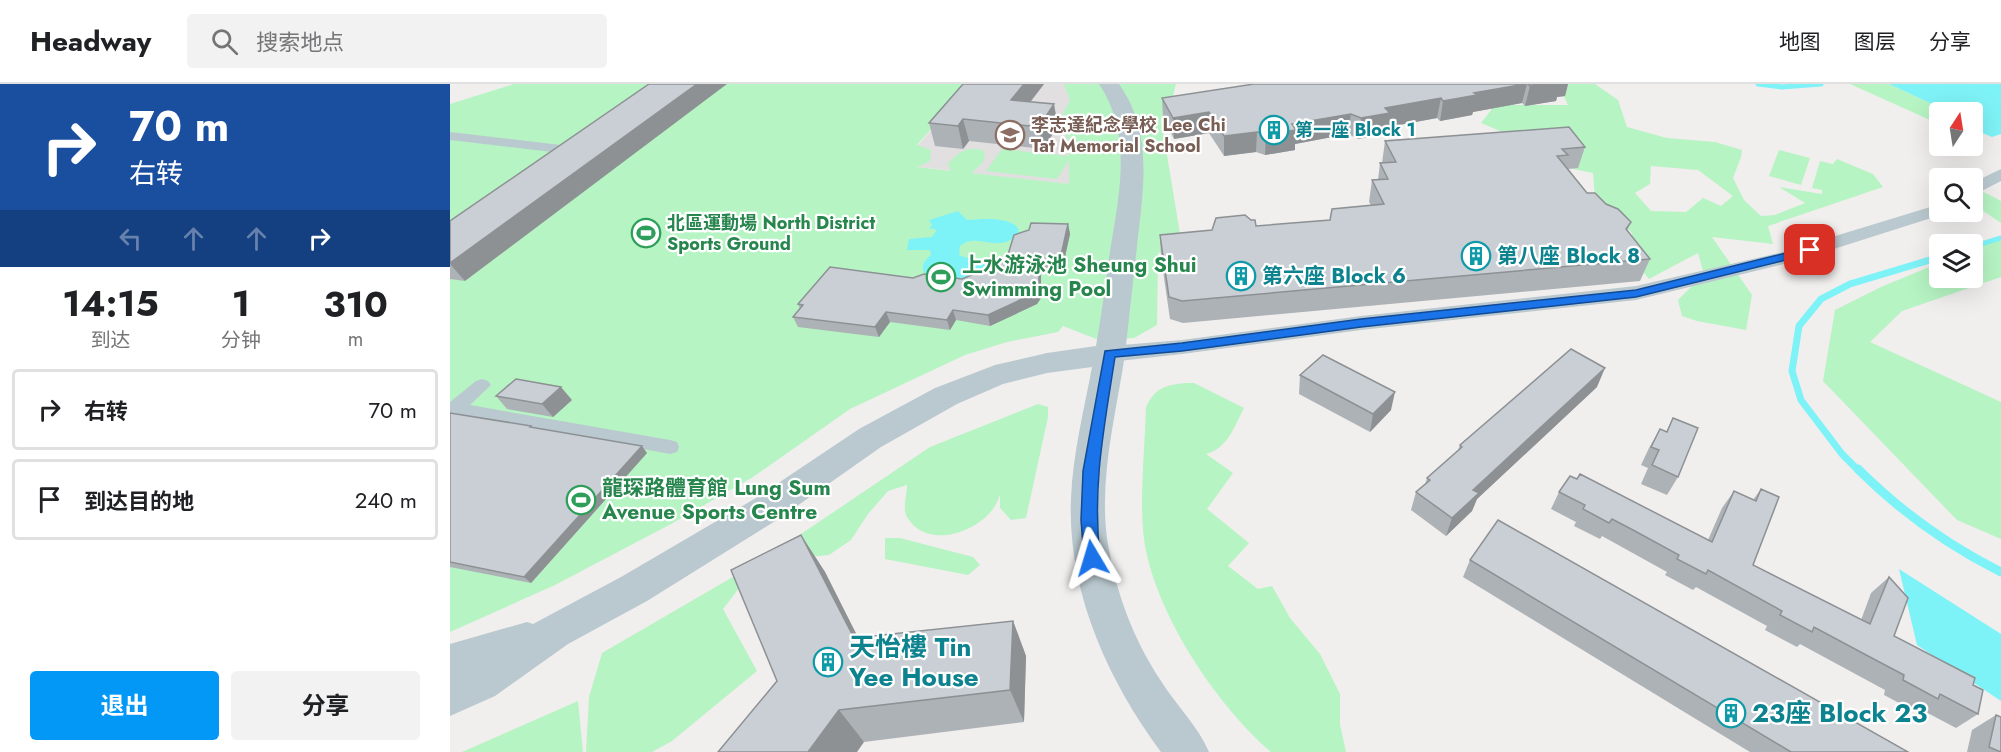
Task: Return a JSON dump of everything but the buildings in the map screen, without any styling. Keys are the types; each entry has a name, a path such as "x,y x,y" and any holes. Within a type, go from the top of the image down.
{"street":[{"path":"1109,84 1123,104 1133,159 1133,182 1110,354 1090,471 1089,542 1096,581 1111,629 1130,670 1159,717 1187,752"},
{"path":"450,136 582,148 564,161 450,147"},
{"path":"1983,185 2001,174"},
{"path":"450,696 481,682 554,632 634,589 768,508 870,438 946,396 995,375 1047,363 1110,354 1182,347 1361,323 1636,293 1789,257 1929,212"},
{"path":"452,409 482,385"},
{"path":"452,409 670,447"},
{"path":"450,663 554,632"}],"shaded area":[{"name":"李志達紀念學校 Lee Chi Tat Memorial School","path":"963,84 1076,84 1102,188 901,165 965,91"}],"green space":[{"path":"514,84 963,84 965,91 917,145 931,150 930,161 917,167 951,171 948,164 956,156 969,149 979,149 984,151 984,158 971,173 1069,184 1069,160 1057,179 986,171 1002,149 1068,156 1072,147 1059,122 1070,100 1064,84 1176,84 1171,103 1161,119 1182,246 1158,253 1157,325 1134,338 1099,340 1063,326 1058,332 1007,342 965,355 850,409 753,477 671,524 555,585 450,632 450,104"},
{"path":"1558,84 1595,84 1618,100 1627,127 1667,138 1715,142 1742,150 1733,178 1744,200 1761,216 1775,215 1805,203 1779,187 1822,194 1822,190 1812,188 1820,161 1833,164 1837,159 1873,174 1883,187 1768,226 1773,244 1712,237 1752,295 1746,330 1697,321 1682,316 1678,300 1704,274 1698,253 1649,279 1626,251 1632,233 1595,198 1593,173 1539,162 1531,144 1481,123 1495,105 1568,105","holes":["1651,166 1698,170 1733,196 1721,206 1703,198 1686,212 1651,211 1635,193 1650,184"]},
{"path":"1850,84 1889,84 1929,103 1929,120"},
{"path":"1779,150 1810,158 1801,185 1769,176"},
{"path":"1983,192 2001,201 2001,223 1983,211"},
{"path":"2001,237 2001,277 1983,283 1983,245"},
{"path":"1929,267 1929,288 1969,288 1902,311 1870,342 2001,402 2001,539 1957,520 1823,381 1835,310 1881,287"},
{"path":"1194,383 1244,408 1225,442 1206,454 1233,473 1207,509 1249,543 1228,566 1258,589 1272,586 1290,618 1320,654 1340,694 1340,724 1346,752 1271,752 1228,708 1188,651 1171,621 1148,559 1143,530 1142,485 1146,407 1157,391 1171,385"},
{"path":"1038,404 1048,407 1048,417 1026,518 1011,520 1000,508 1000,494 995,507 973,526 944,535 929,534 917,528 907,517 905,506 907,485 888,491 868,514 851,540 829,555 761,561 930,447"},
{"path":"885,538 900,538 973,557 980,565 968,575 885,559"},
{"path":"738,574 743,583 723,609 757,671 672,741 652,752 586,752 589,697 602,653"},
{"path":"578,701 583,752 462,752"}],"water":[{"path":"1889,84 2001,84 2001,134 1992,137 1983,133 1983,102 1929,103"},
{"path":"958,211 967,220 994,219 1014,224 1019,233 1004,243 974,241 960,246 959,255 993,262 994,266 971,280 925,274 923,266 931,255 930,250 907,250 909,239 932,237 937,230 929,228 932,225 929,220"},
{"path":"1899,569 2001,634 2001,701 1917,645"}],"waterway":[{"path":"1758,84 1782,87 1821,84"},
{"path":"1983,244 2001,238"},
{"path":"1859,471 1842,454 1801,400 1792,371 1799,326 1821,299 1850,284 1929,260"},
{"path":"1858,469 1890,499 1925,526 1962,551 2001,572"}],"place":[{"name":"第一座 Block 1","path":"1274,130"},
{"name":"李志達紀念學校 Lee Chi Tat Memorial School","path":"1010,135"},
{"name":"北區運動場 North District Sports Ground","path":"646,233"},
{"name":"第八座 Block 8","path":"1476,256"},
{"name":"第六座 Block 6","path":"1241,276"},
{"name":"上水游泳池 Sheung Shui Swimming Pool","path":"941,277"},
{"name":"龍琛路體育館 Lung Sum Avenue Sports Centre","path":"581,500"},
{"name":"天怡樓 Tin Yee House","path":"828,662"},
{"name":"23座 Block 23","path":"1731,713"}],"route":[{"path":"1092,558 1088,520 1090,471 1110,354 1182,347 1361,323 1636,293 1750,267 1810,250"}]}
